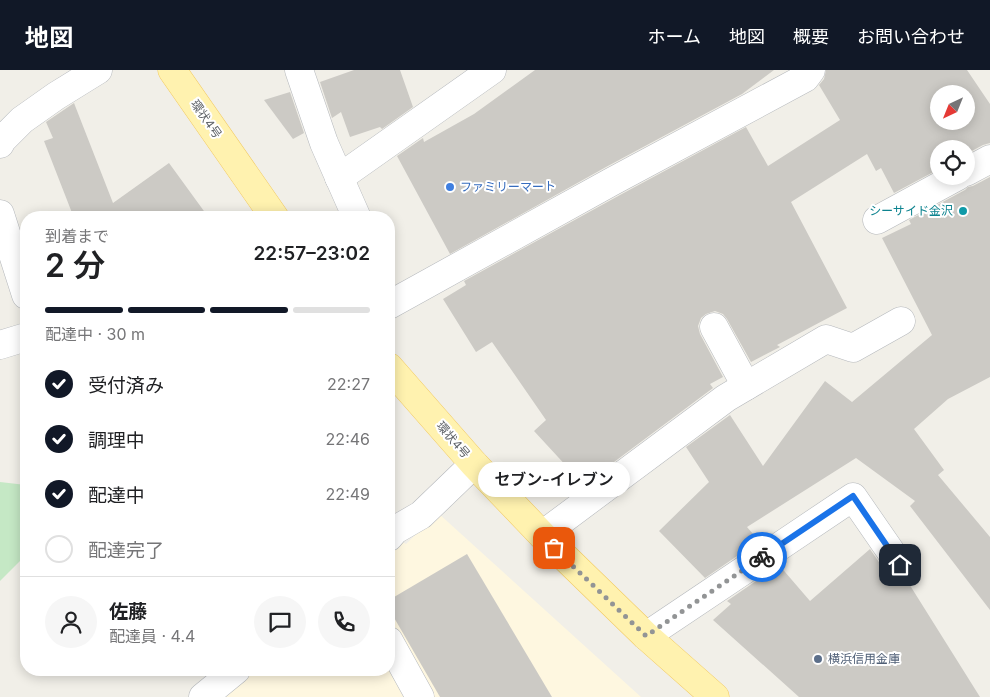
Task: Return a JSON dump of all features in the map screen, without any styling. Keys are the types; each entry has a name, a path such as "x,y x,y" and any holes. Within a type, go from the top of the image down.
{"main road":[{"name":"環状4号","path":"172,70 270,211"},
{"name":"環状4号","path":"395,374 474,464 542,535 646,636 715,697"}],"street":[{"path":"0,144 22,120 98,70"},
{"path":"299,70 324,143 354,211"},
{"path":"339,178 492,70"},
{"path":"395,297 805,78 811,70"},
{"path":"975,167 990,159"},
{"path":"877,220 941,185"},
{"path":"0,214 8,264 20,285"},
{"path":"542,535 726,398 746,386 826,339 853,348 901,321"},
{"path":"714,327 746,386"},
{"path":"0,345 20,339"},
{"path":"395,529 421,515 474,464"},
{"path":"646,636 853,496 900,565"},
{"path":"395,652 420,697"},
{"path":"203,697 229,676"}],"shaded area":[{"path":"438,513 641,697 226,697 249,676 395,676 395,542 398,539 406,544"}],"green space":[{"path":"0,482 20,484 20,561 0,581"}],"building":[{"path":"354,70 400,70 413,107 382,129 380,127 350,137 341,112 332,118 320,82"},
{"path":"535,70 774,70 742,94 450,254 397,156 423,138 424,142 474,114"},
{"path":"826,70 967,70 990,104 990,143 975,149 975,140 930,140 930,174 894,193 881,168 876,171 867,154 791,202 847,308 777,345 780,347 751,362 723,314 715,311 706,314 701,318 698,326 700,334 723,377 710,384 713,388 606,468 604,464 582,483 534,431 546,420 492,342 476,352 443,299 466,285 464,281 746,127 768,166 840,120 819,85 824,79"},
{"path":"290,92 304,133 293,139 264,100"},
{"path":"74,103 113,203 169,163 204,211 71,211 44,141 53,138 46,122"},
{"path":"990,177 990,377 948,399 914,429 944,470 938,475 990,537 990,610 910,506 915,501 856,458 747,527 759,541 705,578 659,531 709,482 686,447 730,415 763,466 825,381 852,402 932,335 882,238 911,224 909,220"},
{"name":"横浜信用金庫","path":"870,549 887,574 893,579 901,581 906,579 980,697 799,697 713,620 731,604 727,601 779,565 810,601"},
{"path":"467,554 552,697 440,697 395,619 395,596"}],"way so far":[{"path":"554,548 646,636 762,557"}],"place":[{"name":"ファミリーマート","path":"450,187"},
{"name":"シーサイド金沢","path":"963,211"},
{"name":"セブン-イレブン","path":"554,548"},
{"name":"横浜信用金庫","path":"818,659"}],"route":[{"path":"762,557 853,496 900,565"}]}
